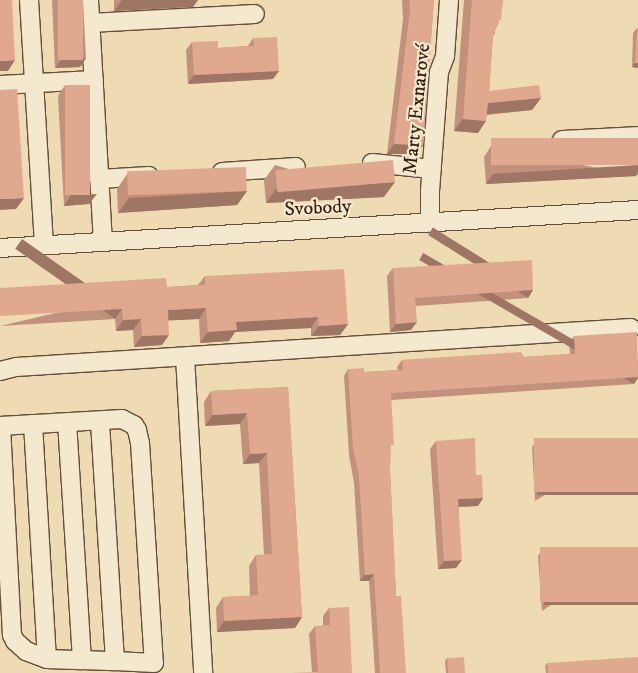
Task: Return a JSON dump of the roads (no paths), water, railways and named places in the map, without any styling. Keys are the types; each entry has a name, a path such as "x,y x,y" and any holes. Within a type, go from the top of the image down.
{"street":[{"path":"29,0 44,245"},
{"path":"89,0 103,242"},
{"name":"Marty Exnarové","path":"430,223 432,169 440,72 445,56 449,0"},
{"path":"90,23 205,8 254,14"},
{"path":"0,86 94,80"},
{"path":"562,140 638,136"},
{"path":"352,164 383,163 432,169"},
{"path":"206,172 313,166"},
{"path":"99,179 167,175"},
{"name":"Svobody","path":"0,248 638,210"},
{"path":"0,371 16,367 630,328"},
{"path":"185,357 203,673"},
{"path":"122,419 129,422 137,430 139,436 160,668 115,662 47,659 26,651 15,641 12,635 0,426 100,420 122,419"},
{"path":"100,420 115,662"},
{"path":"67,422 82,660"},
{"path":"33,424 47,659"}]}
